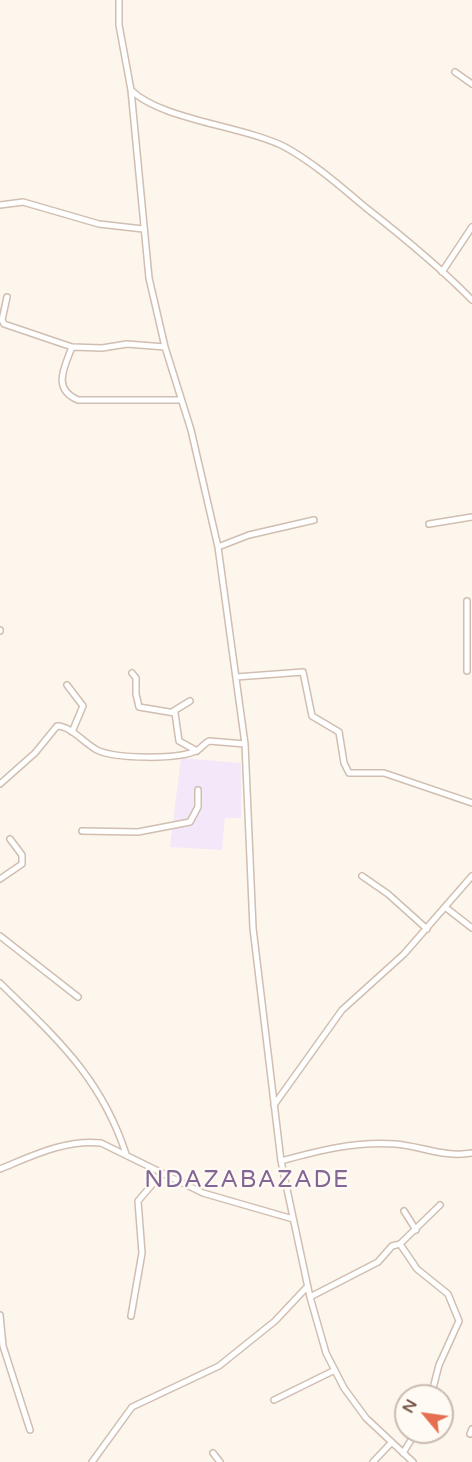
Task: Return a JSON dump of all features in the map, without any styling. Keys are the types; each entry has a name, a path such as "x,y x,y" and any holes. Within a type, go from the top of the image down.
{"street":[{"path":"119,0 120,35 131,90 149,278 165,347 196,450 218,547 245,744 253,928 281,1161 292,1219 309,1297 326,1353 344,1388 366,1418 413,1462"},
{"path":"455,72 472,84"},
{"path":"131,90 138,97 169,111 264,138 285,147 319,170 442,272 472,300"},
{"path":"0,205 23,202 99,224 143,229"},
{"path":"442,272 472,227"},
{"path":"7,297 2,320 4,324 72,347 102,348 127,344 165,347"},
{"path":"72,347 61,380 69,396 78,400 181,400"},
{"path":"429,524 472,517"},
{"path":"218,547 249,535 314,520"},
{"path":"467,601 467,671"},
{"path":"236,677 303,672 312,716 339,732 344,764 349,772 384,773 472,802"},
{"path":"132,673 136,678 139,707 172,712 190,701"},
{"path":"67,686 83,706 72,732"},
{"path":"172,712 177,719 176,755"},
{"path":"0,784 35,753 57,726 72,732 95,749 109,754 176,755 197,750 209,741 245,744"},
{"path":"178,741 197,750"},
{"path":"82,831 138,832 190,822 198,807 198,790"},
{"path":"0,879 22,864 22,855 10,839"},
{"path":"362,876 388,894 427,929"},
{"path":"274,1106 342,1010 404,954 472,876"},
{"path":"445,907 472,928"},
{"path":"0,936 78,997"},
{"path":"0,983 88,1075 114,1121 126,1154"},
{"path":"0,1169 67,1144 87,1141 101,1143 223,1201 292,1219"},
{"path":"281,1161 323,1150 363,1144 394,1144 448,1155 472,1153"},
{"path":"131,1316 141,1261 138,1201 162,1173"},
{"path":"309,1297 378,1262 392,1246 400,1244 440,1205"},
{"path":"404,1211 416,1230"},
{"path":"400,1244 417,1269 448,1294 459,1321 439,1365 434,1384"},
{"path":"92,1462 132,1407 219,1366 275,1321 308,1287"},
{"path":"0,1315 3,1346 30,1430"},
{"path":"274,1400 335,1370"},
{"path":"373,1462 391,1443"},
{"path":"403,1453 409,1444"},
{"path":"213,1453 220,1462"}],"shaded area":[{"path":"181,758 241,763 241,818 225,818 222,850 170,847"}],"district":[{"name":"NDAZABAZADE","path":"247,1181"}]}
